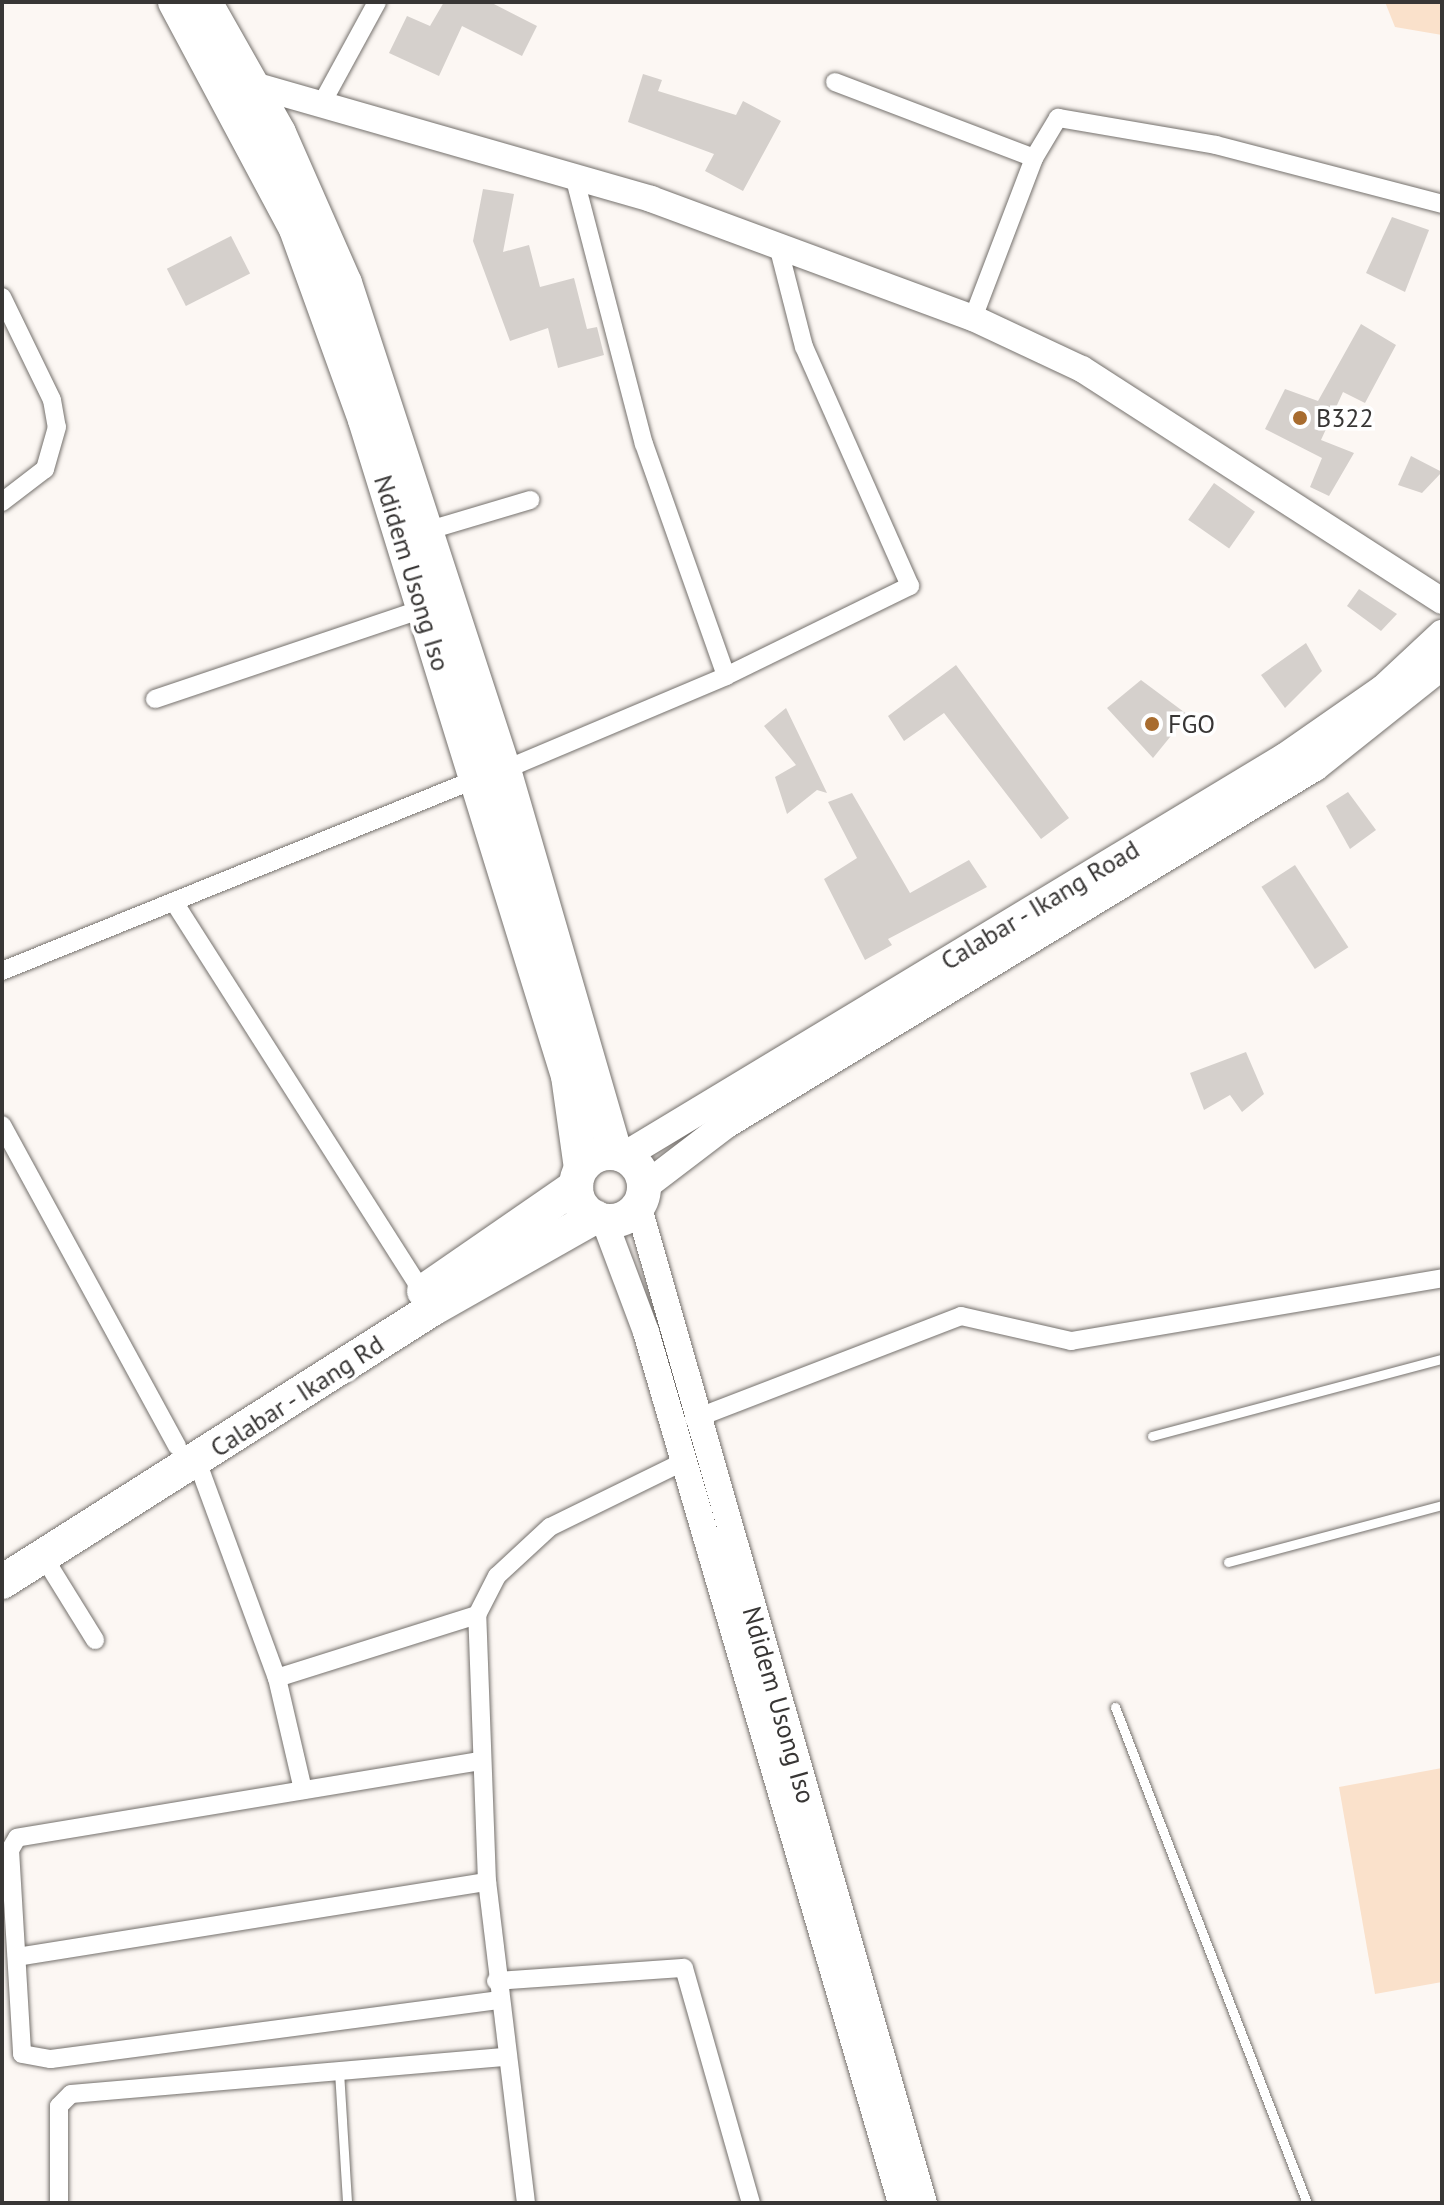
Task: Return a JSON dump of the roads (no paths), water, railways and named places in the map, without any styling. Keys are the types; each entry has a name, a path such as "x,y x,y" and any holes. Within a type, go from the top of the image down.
{"highway":[{"name":"Ndidem Usong Iso","path":"175,2 218,74 296,229 423,609 490,775 619,1154 641,1196"},
{"name":"Ndidem Usong Iso","path":"205,2 255,86 345,283 426,531 568,1076 578,1177"},
{"name":"Calabar - Ikang Rd","path":"2,1582 422,1292 578,1177 619,1154"},
{"path":"578,1177 600,1219"},
{"name":"Calabar - Ikang Rd","path":"2,1559 434,1308 641,1196"}],"main road":[{"name":"Calabar - Ikang Road","path":"619,1154 1285,757 1383,689 1442,634"},
{"name":"Calabar - Ikang Road","path":"641,1196 738,1118 1315,767 1442,666"}],"street":[{"path":"322,103 377,2"},
{"path":"218,74 574,176 778,246 973,318 1082,369 1442,601"},
{"path":"835,82 1034,158"},
{"path":"973,318 1050,123 1068,117 1216,145 1442,204"},
{"path":"574,176 644,444 726,676"},
{"path":"2,971 490,775 726,676 903,594 911,581 804,347 778,246"},
{"path":"2,297 52,400 57,427 45,469 2,502"},
{"path":"426,531 530,500"},
{"path":"155,699 423,609"},
{"path":"174,902 422,1292"},
{"path":"2,1125 187,1453 277,1678 303,1790"},
{"name":"Ndidem Usong Iso","path":"641,1196 694,1419 924,2203"},
{"name":"Ndidem Usong Iso","path":"600,1219 685,1461 901,2203"},
{"path":"694,1419 961,1316 1071,1341 1442,1278"},
{"path":"526,2203 497,1991 487,1882 480,1761 477,1615 497,1576 550,1527 685,1461"},
{"path":"43,1556 95,1640"},
{"path":"277,1678 477,1615"},
{"path":"480,1761 28,1831 10,1850 22,2054 28,2059 497,1991 684,1968 751,2203"},
{"path":"17,1957 487,1882"},
{"path":"59,2203 59,2106 71,2094 506,2057"}],"lane":[{"path":"1152,1436 1442,1359"},
{"path":"1228,1562 1442,1505"},
{"path":"1115,1707 1307,2203"},
{"path":"339,2071 347,2203"}],"place":[{"name":"B322","path":"1300,418"},
{"name":"FGO","path":"1152,724"}]}
